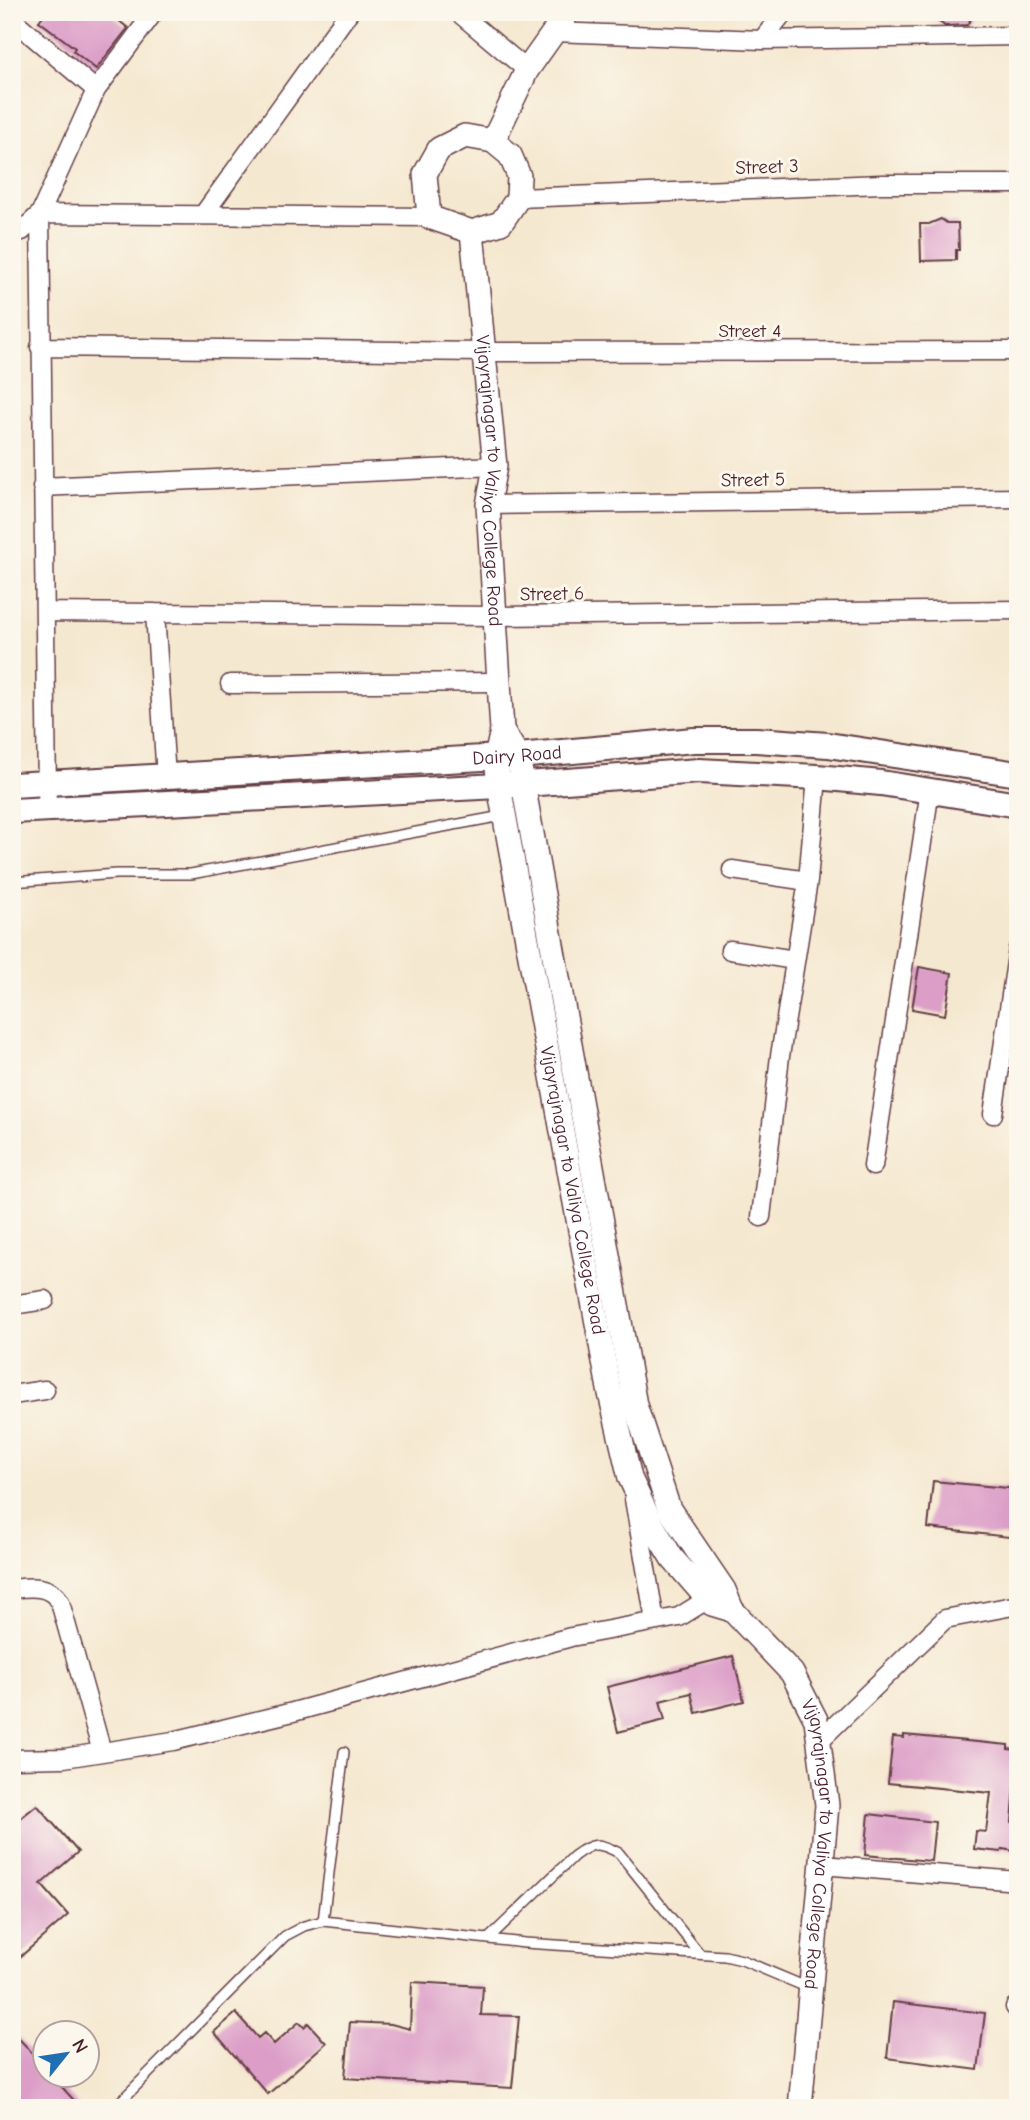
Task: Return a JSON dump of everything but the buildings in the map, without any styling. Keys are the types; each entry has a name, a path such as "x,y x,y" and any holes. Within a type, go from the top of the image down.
{"main road":[{"name":"Dairy Road","path":"12,785 507,757 694,740 757,740 828,745 1018,774"},
{"name":"Dairy Road","path":"12,811 510,785 699,771 817,777 930,790 1018,805"}],"street":[{"path":"47,808 40,214 96,90 155,12"},
{"path":"203,215 349,12"},
{"path":"458,12 527,70"},
{"path":"493,141 527,70 568,12"},
{"path":"762,40 784,12"},
{"path":"12,19 96,90"},
{"path":"554,32 762,40 1018,36"},
{"path":"16,229 40,214 203,215 429,217 472,232 501,223 518,198 519,176 510,155 493,141 465,136 439,149 425,174 429,217"},
{"name":"Street 3","path":"518,198 882,184 1018,184"},
{"name":"Vijayrajnagar to Valiya College Road","path":"472,232 495,466 488,505 502,730 510,785 635,1405 669,1509 724,1590 732,1610 792,1673 816,1720 827,1805 800,2108"},
{"name":"Street 4","path":"40,347 483,352 1018,351"},
{"path":"43,486 495,466"},
{"name":"Street 5","path":"488,505 1018,498"},
{"name":"Street 6","path":"45,612 494,616 1018,610"},
{"path":"155,613 166,777"},
{"path":"230,684 499,682"},
{"path":"761,1217 780,1056 808,881 817,777"},
{"name":"Vijayrajnagar to Valiya College Road","path":"510,785 503,815 609,1389 630,1478 651,1523 672,1558 708,1599 717,1606 732,1610"},
{"path":"873,1166 930,790"},
{"path":"732,870 808,881"},
{"path":"993,1114 1018,949"},
{"path":"730,950 795,960"},
{"path":"12,1305 45,1300"},
{"path":"12,1395 45,1390"},
{"path":"630,1478 655,1621"},
{"path":"12,1589 34,1587 46,1590 60,1602 102,1752"},
{"path":"12,1759 64,1758 186,1738 571,1637 679,1617 708,1599"},
{"path":"819,1741 945,1619 1018,1605"},
{"path":"822,1865 1018,1881"}],"lane":[{"path":"12,882 116,874 191,874 503,815"},
{"path":"323,1921 345,1752"},
{"path":"488,1939 573,1856 587,1846 601,1844 619,1853 700,1954"},
{"path":"114,2108 285,1936 304,1926 323,1921 488,1939 700,1954 742,1960 811,1989"}]}
